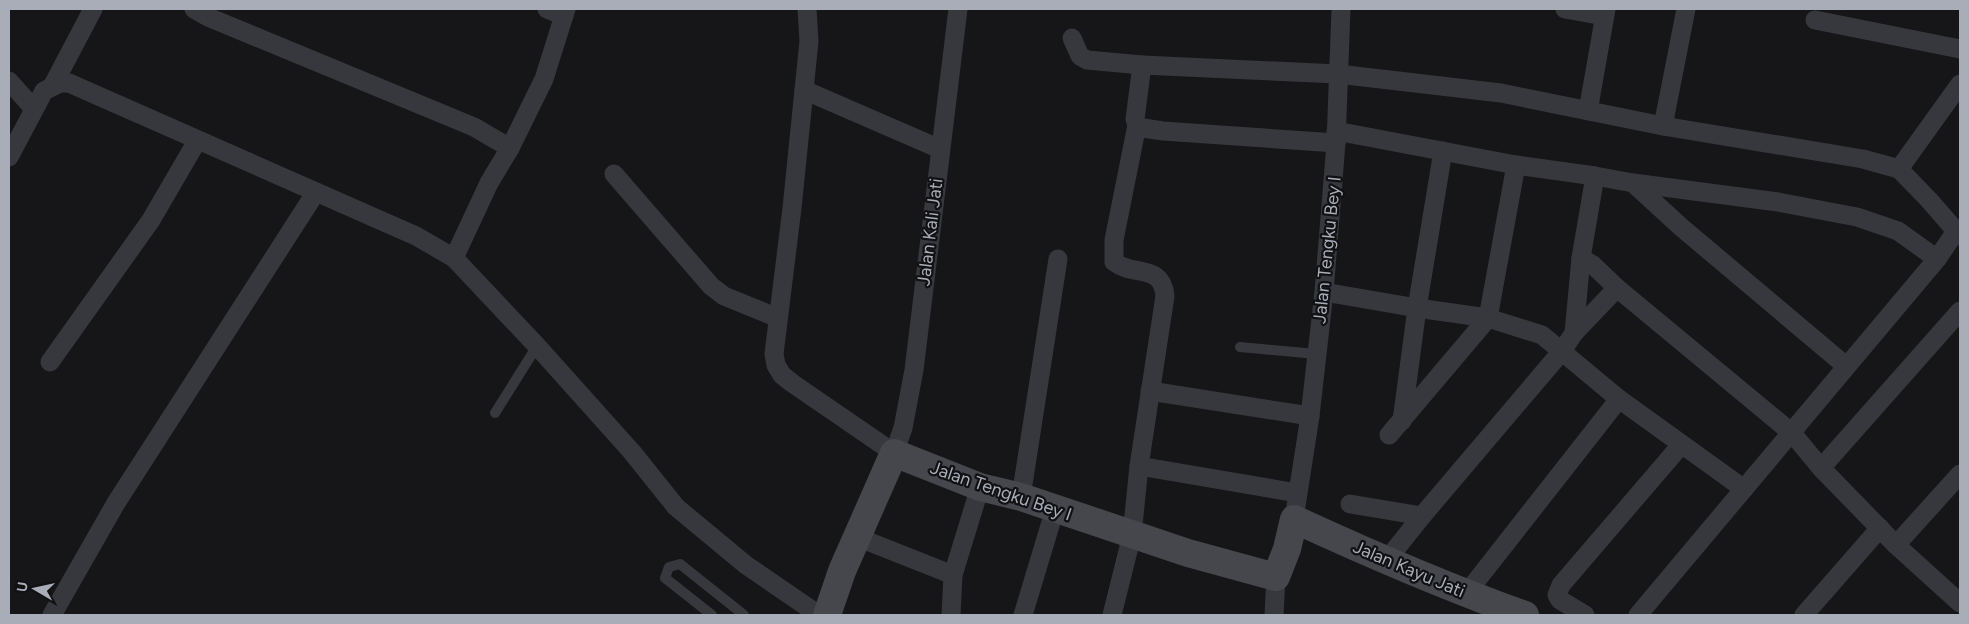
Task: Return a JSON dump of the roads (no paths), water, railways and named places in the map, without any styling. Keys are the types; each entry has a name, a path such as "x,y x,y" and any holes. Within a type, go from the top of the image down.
{"street":[{"path":"53,85 93,9"},
{"path":"194,9 208,17 474,127 510,148"},
{"path":"454,258 489,183 510,148 544,79 565,13 547,9"},
{"path":"807,9 809,42 792,208 774,354 776,365 782,375 894,453 857,537 827,615"},
{"name":"Jalan Kali Jati","path":"894,453 903,428 914,370 958,9"},
{"name":"Jalan Tengku Bey I","path":"1274,615 1276,577 1287,549 1310,416 1324,292 1336,137 1341,9"},
{"path":"1564,9 1605,13 1588,111"},
{"path":"1663,126 1686,9"},
{"path":"1815,20 1960,49"},
{"path":"1072,38 1080,56 1087,60 1142,65 1338,74 1501,93 1663,126 1863,159 1899,169 1958,234 1638,615"},
{"path":"1112,615 1132,535 1139,466 1165,296 1164,285 1160,278 1120,266 1114,262 1113,254 1114,240 1137,125 1135,119 1142,65"},
{"path":"9,81 34,109"},
{"path":"9,158 44,91 53,85 69,83 416,236 454,258 537,346 632,452 676,507 746,565 819,615"},
{"path":"1899,169 1960,84"},
{"path":"804,90 940,149"},
{"path":"1137,125 1143,128 1163,131 1336,137 1443,151 1516,165 1633,183 1778,202 1857,216 1898,231 1936,260"},
{"path":"50,362 151,220 197,141"},
{"path":"1402,421 1417,308 1443,151"},
{"path":"1388,435 1402,421 1488,318 1516,165"},
{"path":"614,174 711,286 724,296 778,318"},
{"path":"1574,333 1581,258 1595,176"},
{"path":"1633,183 1681,227 1846,366"},
{"path":"52,615 116,503 316,192"},
{"path":"1581,258 1593,265 1617,288 1792,433 1821,468 1896,545 1960,603"},
{"path":"1021,497 1058,259"},
{"path":"1386,561 1562,351 1574,333 1617,288"},
{"path":"1324,292 1488,318 1542,336 1619,399 1680,445 1744,489"},
{"path":"1821,468 1960,311"},
{"path":"1150,391 1310,416"},
{"path":"1466,594 1619,399"},
{"path":"1586,615 1560,600 1557,595 1561,585 1680,445"},
{"name":"Jalan Tengku Bey I","path":"894,453 980,487 1021,497 1188,553 1276,577"},
{"path":"1139,466 1295,506"},
{"path":"1896,545 1960,474"},
{"path":"951,615 952,575 980,487"},
{"path":"1350,504 1422,516"},
{"name":"Jalan Kayu Jati","path":"1295,506 1386,561 1466,594 1525,615"},
{"path":"1023,615 1055,509"},
{"path":"1804,615 1880,528"},
{"path":"857,537 952,575"}],"lane":[{"path":"495,413 537,346"},
{"path":"1240,347 1316,354"},
{"path":"712,615 664,578 669,566 680,564 744,615"}]}
